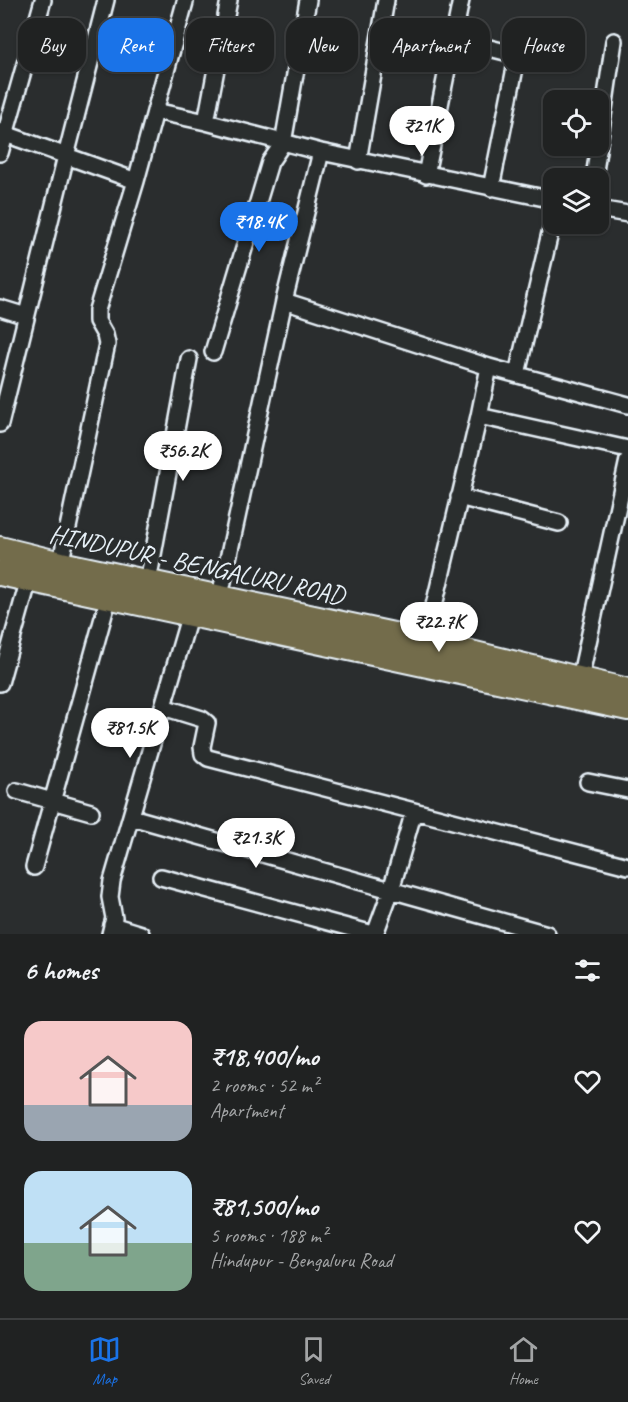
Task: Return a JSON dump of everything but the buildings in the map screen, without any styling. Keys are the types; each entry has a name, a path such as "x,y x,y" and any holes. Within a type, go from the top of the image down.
{"main road":[{"name":"HINDUPUR - BENGALURU ROAD","path":"0,549 109,596 150,594"},
{"name":"HINDUPUR - BENGALURU ROAD","path":"0,573 29,579 58,574 193,603 421,653 628,708"},
{"name":"HINDUPUR - BENGALURU ROAD","path":"421,653 580,679 628,691"}],"street":[{"path":"0,153 3,133 43,0"},
{"path":"0,421 106,0"},
{"path":"206,122 229,0"},
{"path":"213,352 270,162 283,143 308,0"},
{"path":"358,160 386,0"},
{"path":"458,18 461,0"},
{"path":"58,574 107,344 97,321 97,310 136,181 185,2"},
{"path":"595,168 614,41"},
{"path":"426,175 447,72"},
{"path":"491,188 514,72"},
{"path":"155,111 321,152 543,198"},
{"path":"3,133 136,181"},
{"path":"217,609 284,301 321,152"},
{"path":"609,211 628,214"},
{"path":"517,374 550,234"},
{"path":"284,301 489,367 628,405"},
{"path":"0,308 27,316"},
{"path":"150,594 189,359"},
{"path":"421,653 489,367"},
{"path":"479,416 628,449"},
{"path":"580,679 628,460"},
{"path":"459,496 559,523"},
{"path":"0,683 29,579"},
{"path":"34,867 109,596"},
{"path":"141,934 111,930 114,918 110,897 112,880 193,603"},
{"path":"163,706 202,719 207,723 202,747 203,754 208,758 628,866"},
{"path":"588,782 628,790"},
{"path":"16,791 91,813"},
{"path":"161,877 374,934 391,890 414,811"},
{"path":"130,817 547,934"}]}
